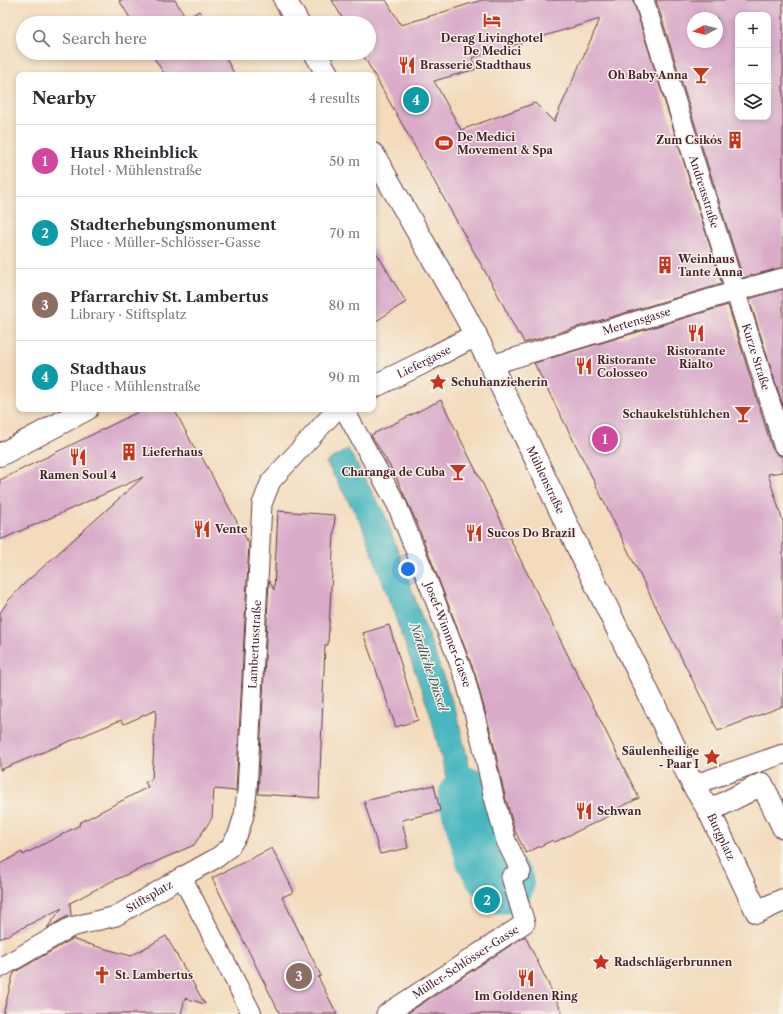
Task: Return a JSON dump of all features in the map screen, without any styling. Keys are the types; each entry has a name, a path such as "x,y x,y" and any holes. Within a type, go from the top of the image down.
{"street":[{"path":"285,0 294,16"},
{"name":"Andreasstraße","path":"644,0 736,291"},
{"path":"319,60 326,72"},
{"name":"Mühlenstraße","path":"376,159 476,335 693,785 709,811"},
{"name":"Mertensgasse","path":"491,365 783,278"},
{"name":"Kurze Straße","path":"736,291 783,446"},
{"name":"Liefergasse","path":"376,386 476,335"},
{"path":"0,455 81,412"},
{"name":"Lambertusstraße","path":"182,877 218,857 230,847 238,834 244,815 247,792 262,504 271,481 334,412"},
{"name":"Josef-Wimmer-Gasse","path":"346,412 397,505 465,678 482,743 493,794 516,874"},
{"path":"693,785 783,754"},
{"name":"Burgplatz","path":"783,827 762,784 709,811 757,912 783,900"},
{"name":"Müller-Schlösser-Gasse","path":"386,1014 525,923 516,874"},
{"name":"Stiftsplatz","path":"0,968 71,927 116,916 182,877 252,1014"}],"water":[{"path":"348,449 384,513 456,712 489,846 495,860 503,869 486,887 474,871 463,845 430,713 362,525 326,462"}],"building":[{"path":"119,0 175,0 185,16 129,16"},
{"path":"332,0 386,0 401,25 482,0 633,0 722,284 524,343 376,78 376,72 373,72 366,60 376,60 376,16 341,16","holes":["600,19 554,122 535,103 461,130 434,81 476,69 472,58"]},
{"path":"656,0 783,0 783,267 743,278"},
{"path":"199,11 202,16 192,16"},
{"path":"155,60 227,60 233,72 163,72"},
{"path":"376,252 406,302 376,321"},
{"path":"783,289 783,406 749,299"},
{"path":"728,305 772,448 780,456 783,456 783,472 768,474 783,522 783,706 718,731 534,363"},
{"path":"441,400 639,798 612,811 613,814 555,842 553,840 526,853 514,829 475,674 418,526 394,473 371,435"},
{"path":"138,412 176,412 197,453 199,452 249,544 236,791 214,789 212,818 194,845 110,882 70,903 71,916 66,917 47,928 62,908 0,939 0,864 22,852 23,855 80,825 79,823 148,787 145,782 152,779 156,710 124,724 121,720 0,770 0,613 8,601 23,585 143,477 0,540 0,480"},
{"path":"278,511 335,515 328,645 325,645 319,798 258,794 269,581 274,590"},
{"path":"389,625 418,720 396,727 363,633"},
{"path":"434,785 440,811 402,820 408,848 380,854 364,801"},
{"path":"272,848 294,892 282,897 321,976 318,977 337,1014 280,1014 212,878"},
{"name":"St. Lambertus","path":"166,936 205,1004 185,998 181,1014 3,1014 15,972 74,938 74,940 131,956"},
{"path":"525,936 563,1014 406,1014"}],"waterway":[{"name":"Nördliche Düssel","path":"468,797 485,856 493,871 504,884"}],"place":[{"name":"Derag Livinghotel De Medici","path":"492,20"},
{"name":"Brasserie Stadthaus","path":"407,65"},
{"name":"Oh Baby Anna","path":"701,75"},
{"name":"Stadthaus","path":"416,100"},
{"name":"Zum Csikós","path":"735,140"},
{"name":"De Medici Movement & Spa","path":"444,143"},
{"name":"Weinhaus Tante Anna","path":"665,265"},
{"name":"Ristorante Rialto","path":"696,333"},
{"name":"Ristorante Colosseo","path":"584,366"},
{"name":"Schuhanzieherin","path":"438,382"},
{"name":"Schaukelstühlchen","path":"743,414"},
{"name":"Haus Rheinblick","path":"605,439"},
{"name":"Lieferhaus","path":"129,452"},
{"name":"Ramen Soul 4","path":"78,457"},
{"name":"Charanga de Cuba","path":"458,472"},
{"name":"Vente","path":"202,529"},
{"name":"Sucos Do Brazil","path":"474,533"},
{"name":"Säulenheilige - Paar I","path":"712,757"},
{"name":"Schwan","path":"584,811"},
{"name":"Stadterhebungsmonument","path":"487,900"},
{"name":"Radschlägerbrunnen","path":"601,962"},
{"name":"St. Lambertus","path":"102,975"},
{"name":"Pfarrarchiv St. Lambertus","path":"299,976"},
{"name":"Im Goldenen Ring","path":"526,978"}]}
